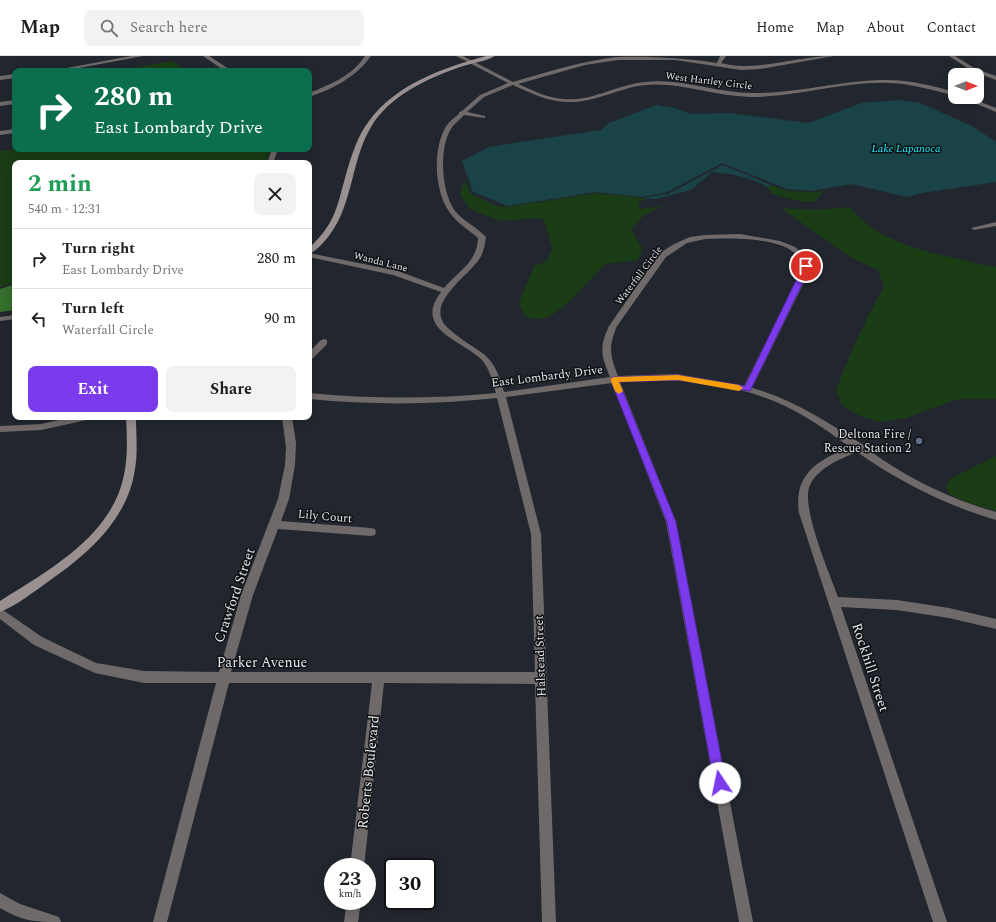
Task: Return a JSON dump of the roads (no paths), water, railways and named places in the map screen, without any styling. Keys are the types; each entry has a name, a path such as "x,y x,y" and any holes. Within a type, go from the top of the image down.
{"street":[{"path":"96,56 98,63 102,68"},
{"path":"70,68 140,56"},
{"path":"206,56 224,68"},
{"path":"312,94 335,84 353,74 365,63 368,56"},
{"name":"West Hartley Circle","path":"459,56 514,83 553,100 564,102 577,100 632,85 647,83 676,84 710,92 751,96 782,94 869,82 895,82 938,88 948,92"},
{"path":"312,250 334,224 342,207 360,142 371,123 386,106 430,77 471,61 492,56"},
{"path":"718,65 723,56"},
{"path":"461,113 482,96 514,83 585,64 618,58 675,58 741,68 760,67 831,56"},
{"path":"952,56 974,70 996,78"},
{"path":"0,78 12,76"},
{"path":"0,104 12,102"},
{"path":"981,104 996,110"},
{"path":"461,113 483,117"},
{"name":"Halstead Street","path":"461,113 450,125 443,140 440,158 444,198 453,213 482,237 482,245 479,255 446,291 438,305 438,318 447,333 465,346 479,353 490,364 496,377 536,534 549,922"},
{"path":"0,132 12,131"},
{"path":"974,228 996,224"},
{"name":"Waterfall Circle","path":"746,922 671,522 606,356 608,338 613,326 663,255 670,248 691,240 708,236 745,236 771,240 786,245 803,257 806,270 747,390"},
{"name":"Wanda Lane","path":"312,255 395,273 446,291"},
{"path":"0,319 12,317"},
{"path":"312,354 324,342"},
{"name":"East Lombardy Drive","path":"312,396 353,401 419,401 500,395 614,379 678,378 747,390 782,402 818,419 899,475 970,509 996,516"},
{"path":"0,429 41,427 74,420"},
{"path":"0,607 66,565 108,523 121,500 128,483 131,464 131,420"},
{"name":"Crawford Street","path":"160,922 245,601 277,525 288,478 291,447 287,420"},
{"name":"Rockhill Street","path":"859,447 843,454 812,473 805,484 802,496 804,513 940,922"},
{"name":"Lily Court","path":"277,525 371,532"},
{"path":"834,602 897,605 950,613 994,627"},
{"name":"Parker Avenue","path":"0,613 38,641 95,668 144,677 541,678"},
{"name":"Roberts Boulevard","path":"359,858 379,677"},
{"path":"0,900 17,910 54,922"},
{"path":"351,922 353,910"}],"water":[{"name":"Lake Lapanoca","path":"899,100 920,103 972,126 996,142 996,182 922,193 907,197 851,184 811,191 787,189 722,163 665,193 641,197 596,192 508,206 473,192 462,161 489,147 601,130 609,123 656,105 675,108 691,114 729,113 809,123 861,103"},
{"path":"723,165 771,185 767,187 741,176 712,172 691,190 656,199 642,198 668,194"}],"place":[{"name":"Deltona Fire / Rescue Station 2","path":"919,441"}]}
